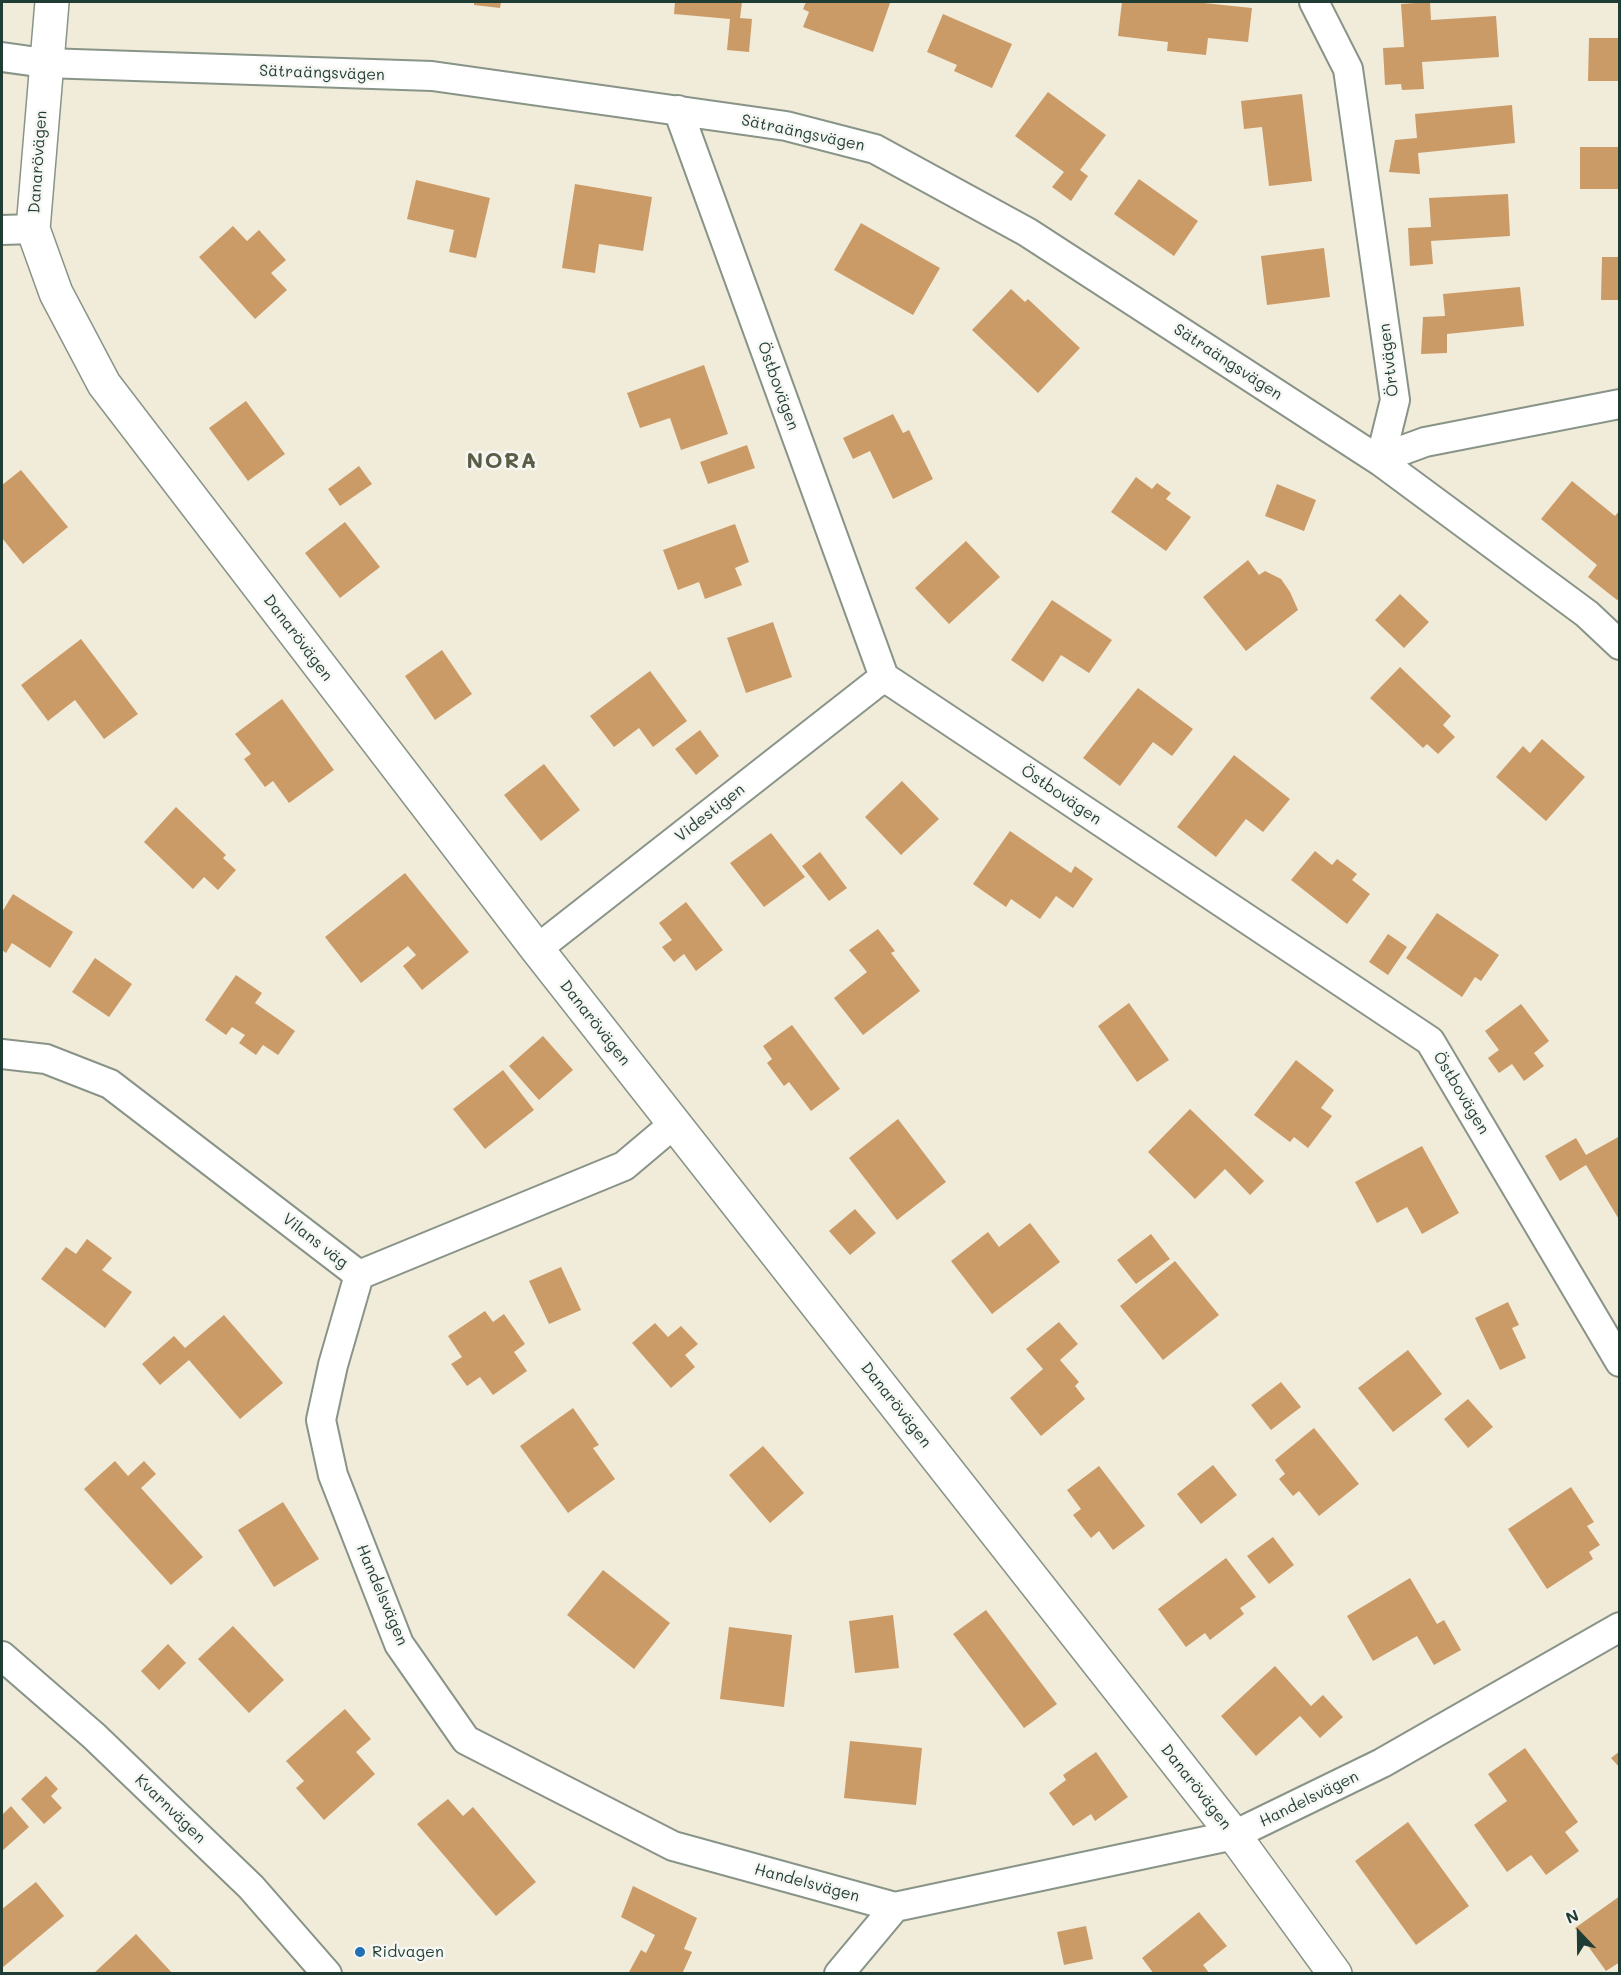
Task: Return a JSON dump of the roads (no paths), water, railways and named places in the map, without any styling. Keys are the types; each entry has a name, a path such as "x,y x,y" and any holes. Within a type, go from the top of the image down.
{"street":[{"name":"Danarövägen","path":"52,2 45,63 17,229 56,293 104,384 537,949 1234,1835 1335,1974"},
{"name":"Örtvägen","path":"1314,2 1348,69 1395,400 1380,461"},
{"name":"Sätraängsvägen","path":"2,57 45,63 432,76 786,126 875,149 1027,232 1380,461"},
{"name":"Östbovägen","path":"678,110 884,678 1430,1041 1620,1362"},
{"path":"1620,404 1425,442 1380,461 1587,614 1620,645"},
{"name":"Videstigen","path":"537,949 884,678"},
{"name":"Vilans väg","path":"2,1054 46,1059 110,1083 359,1275 624,1166 675,1123"},
{"name":"Handelsvägen","path":"359,1275 333,1365 321,1420 333,1475 399,1644 465,1740 673,1846 895,1907 1234,1835 1383,1763 1620,1627"},
{"name":"Kvarnvägen","path":"2,1656 94,1736 234,1871 327,1974"},
{"path":"839,1974 895,1907"}],"place":[{"name":"Ridvagen","path":"360,1952"}],"district":[{"name":"NORA","path":"502,461"}]}
